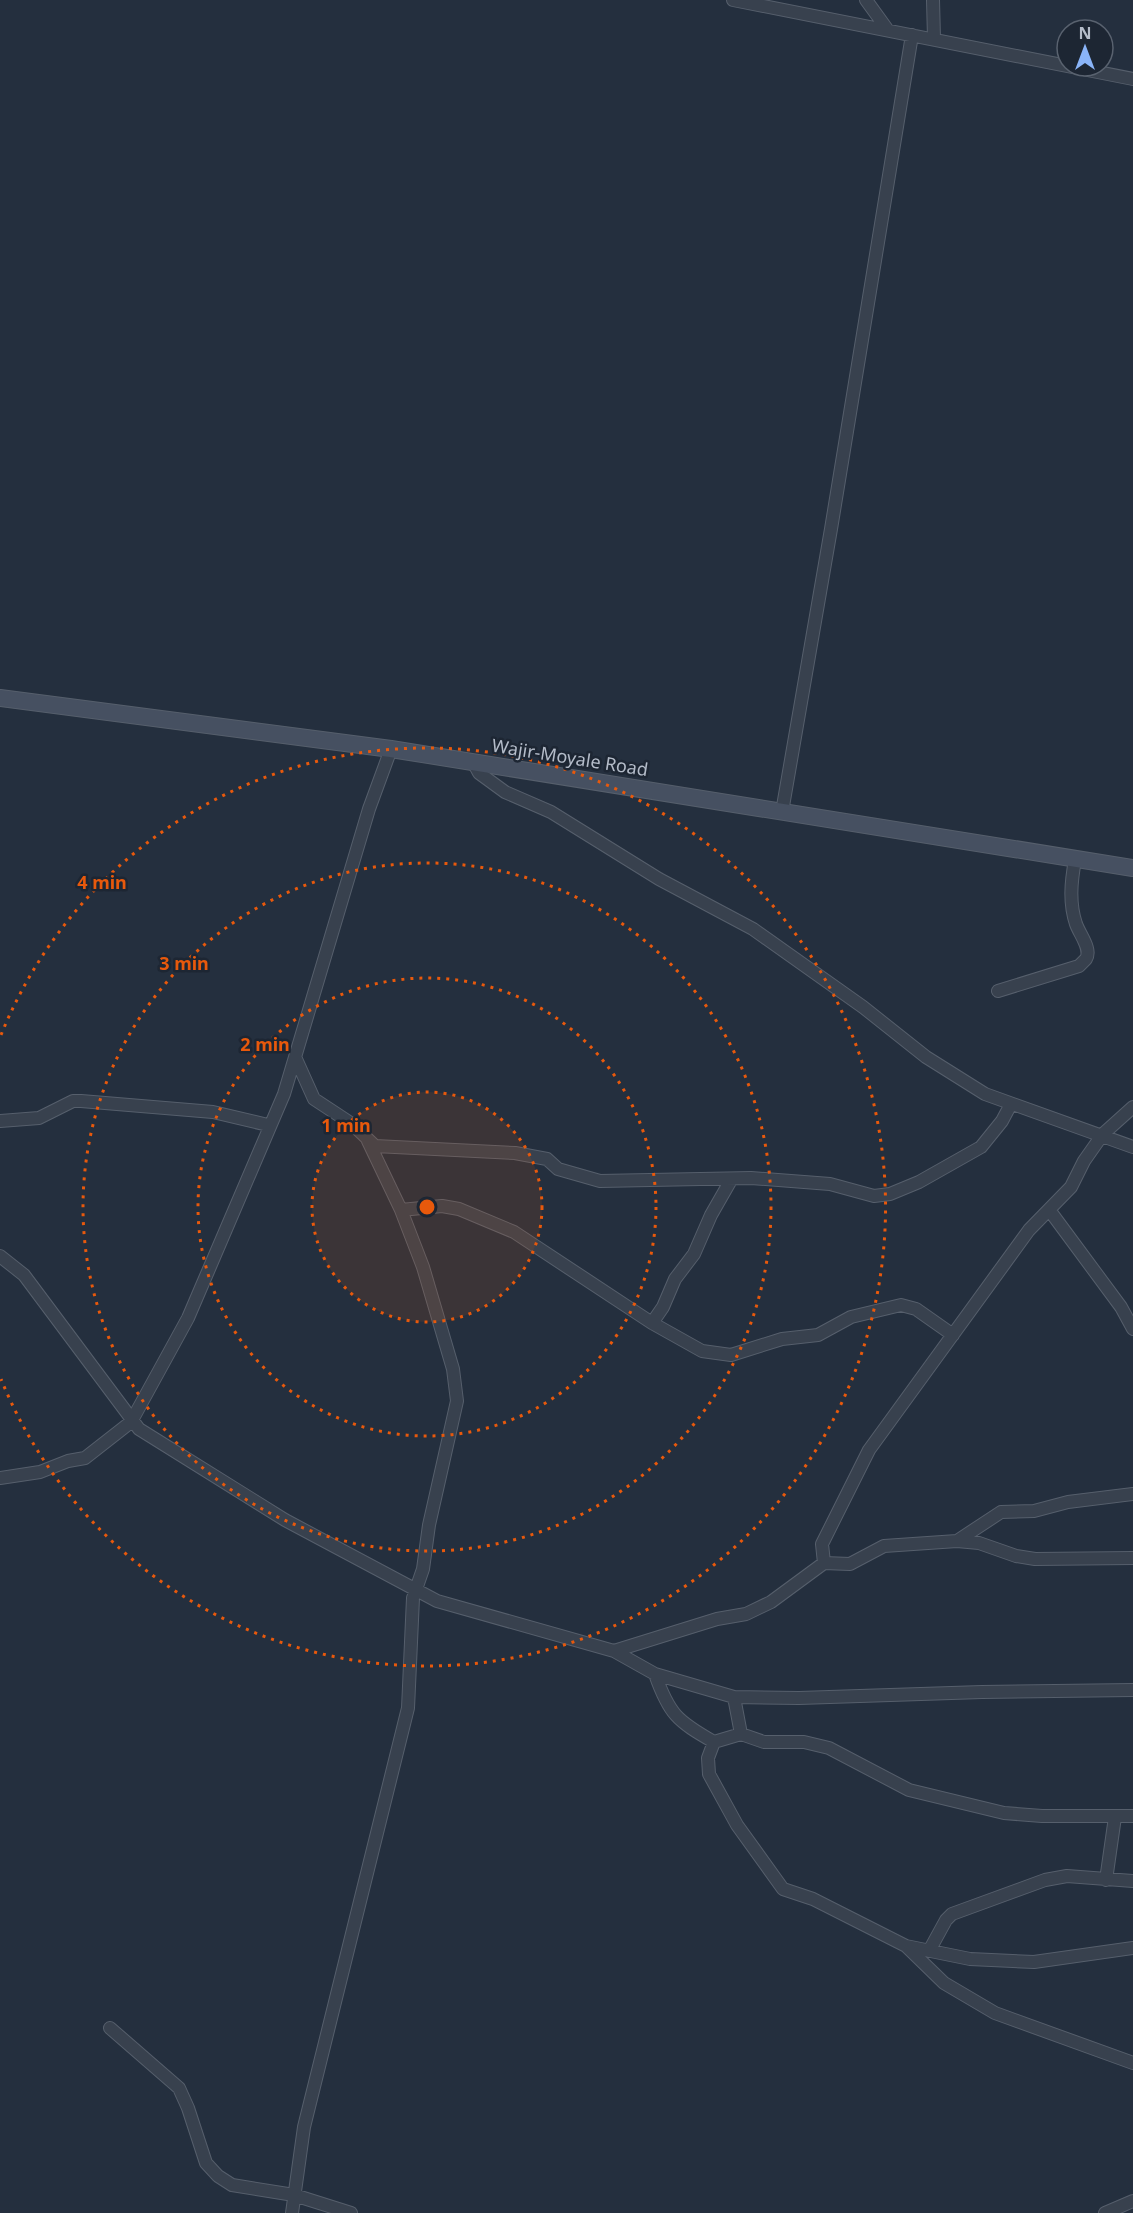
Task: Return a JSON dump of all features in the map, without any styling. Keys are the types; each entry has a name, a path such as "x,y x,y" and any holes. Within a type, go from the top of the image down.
{"main road":[{"name":"Wajir-Moyale Road","path":"0,698 391,749 1133,868"}],"street":[{"path":"733,0 1133,79"},
{"path":"866,0 887,29"},
{"path":"933,0 934,38"},
{"path":"782,812 912,35"},
{"path":"0,1478 40,1472 68,1461 85,1458 131,1422 188,1318 234,1216 268,1125 284,1094 369,809 391,749"},
{"path":"473,762 479,773 505,792 551,813 659,879 753,929 863,1007 926,1057 985,1094 1103,1134 1133,1147"},
{"path":"998,991 1079,966 1086,959 1087,948 1072,911 1071,886 1075,860"},
{"path":"292,2213 311,2099 408,1708 412,1604 418,1589 429,1525 457,1401 453,1369 423,1267 401,1210 368,1141 352,1124 314,1099 296,1059"},
{"path":"0,1121 39,1118 56,1107 73,1101 81,1101 213,1112 268,1125"},
{"path":"368,1141 384,1147 525,1155 547,1159 558,1168 600,1181 751,1178 830,1184 874,1196 890,1194 949,1168 981,1147 1002,1121 1011,1104"},
{"path":"824,1563 822,1544 869,1450 1029,1230 1071,1187 1084,1161 1103,1134 1133,1107"},
{"path":"652,1323 663,1307 675,1279 694,1254 711,1215 731,1180"},
{"path":"401,1210 442,1206 459,1209 514,1232 652,1323 702,1350 731,1355 782,1339 818,1335 851,1317 880,1311 891,1306 915,1308 954,1335"},
{"path":"1050,1210 1127,1307 1133,1329"},
{"path":"0,1256 24,1275 69,1332 131,1422 206,1473 285,1520 437,1601 614,1651 655,1674 734,1697 810,1698 994,1691 1133,1690"},
{"path":"957,1541 1002,1512 1034,1511 1068,1502 1133,1494"},
{"path":"614,1651 709,1622 746,1614 771,1602 824,1563 850,1564 884,1546 957,1541 979,1543 1016,1556 1035,1559 1133,1558"},
{"path":"655,1674 665,1704 684,1724 714,1742 741,1734 764,1742 804,1742 829,1748 909,1790 1004,1813 1042,1816 1133,1816"},
{"path":"734,1697 741,1734"},
{"path":"714,1742 708,1758 709,1774 737,1824 783,1889 813,1899 906,1946 929,1951 995,1962 1034,1962 1133,1948"},
{"path":"1106,1881 1115,1817"},
{"path":"929,1951 946,1920 959,1910 1005,1897 1045,1880 1067,1876 1106,1881 1133,1881"},
{"path":"906,1946 944,1983 995,2013 1133,2063"},
{"path":"110,2028 178,2088 188,2108 206,2163 218,2175 232,2185 294,2195 351,2213"},
{"path":"1105,2213 1133,2201"}]}
